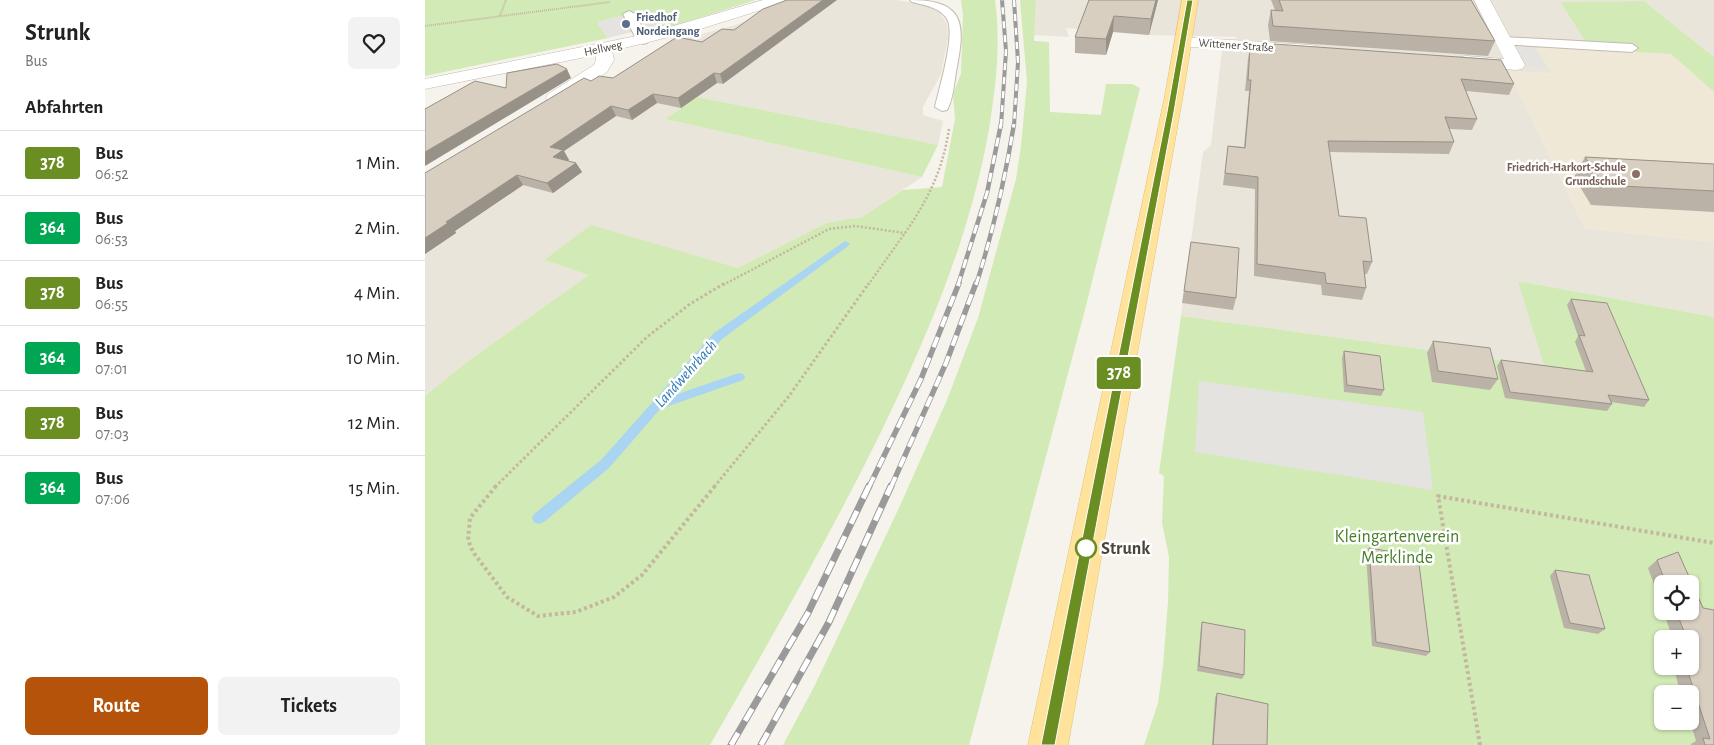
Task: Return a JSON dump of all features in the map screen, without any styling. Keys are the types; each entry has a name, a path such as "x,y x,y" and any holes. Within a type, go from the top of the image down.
{"main road":[{"name":"Wittener Straße","path":"1048,745 1190,0"}],"street":[{"name":"Hellweg","path":"425,84 643,40 737,14 778,0"},
{"path":"1447,60 1516,64 1483,0"},
{"name":"Wittener Straße","path":"1183,42 1330,52"},
{"path":"536,109 601,68 605,60 603,49"}],"lane":[{"path":"916,0 939,7 953,20 955,32 953,51 942,107"},
{"path":"629,14 643,40"},
{"path":"1504,41 1632,48"}],"path":[{"path":"499,16 506,0"},
{"path":"425,26 613,2"},
{"path":"905,233 855,226 829,228 748,270 698,299 647,337 489,493 470,518 468,540 507,597 538,616 576,612 614,597 642,575 789,396 905,233 932,193 940,174 950,120 948,111 942,107"},
{"path":"1480,745 1438,496 1714,543"}],"shaded area":[{"path":"808,0 896,0 927,5 940,13 947,24 948,38 941,74 923,107 923,115 943,121 938,145 697,97 665,119 922,177 862,217 826,223 738,268 591,226 544,260 590,275 468,361 425,396 425,198 668,43 732,26"},
{"path":"1036,0 1714,0 1714,57 1644,1 1560,2 1591,50 1536,48 1554,74 1508,71 1585,228 1714,242 1714,317 1519,281 1544,366 1181,316 1203,152 1211,145 1222,50 1237,37 1149,35 1066,28 1069,37 1034,35"},
{"name":"Friedhof Nordeingang","path":"643,11 656,26 608,38 596,22"},
{"path":"1504,41 1532,42 1547,67 1516,65"},
{"name":"Friedrich-Harkort-Schule Grundschule","path":"1535,48 1671,54 1714,92 1714,242 1585,228 1508,71 1553,74"},
{"path":"1199,381 1423,412 1433,490 1195,452"}],"green space":[{"path":"425,0 756,0 673,26 656,26 643,11 597,22 608,38 425,76"},
{"path":"961,0 995,0 998,49 996,81 981,170 958,249 913,364 878,438 817,555 710,745 425,745 425,396 468,361 589,275 544,260 591,225 738,268 826,223 862,217 903,190 942,187 955,119 953,94 961,74 963,15"},
{"path":"1020,0 1036,0 1034,41 1049,42 1050,112 1101,115 1106,84 1132,84 1140,88 1086,306 969,745 783,745 814,687 898,510 947,400 978,318 1016,179 1021,146 1027,82"},
{"path":"1644,1 1714,57 1714,92 1671,54 1591,50 1560,2"},
{"path":"697,97 938,145 922,177 665,119"},
{"name":"Kleingartenverein Merklinde","path":"1518,281 1714,317 1714,745 1144,745 1158,703 1163,666 1169,557 1162,523 1164,476 1159,473 1181,316 1544,366"}],"building":[{"path":"787,0 823,0 720,74 714,73 678,98 653,94 628,110 611,106 550,147 563,150 553,157 576,163 547,183 517,175 425,238 425,173 584,78 591,81 599,76 613,78 677,37 702,42 722,29 734,30 763,9"},
{"path":"1089,0 1156,0 1151,19 1114,16 1106,39 1075,37"},
{"path":"1279,0 1471,0 1495,41 1273,26 1271,10 1283,11"},
{"path":"1274,44 1501,60 1514,84 1461,79 1477,119 1445,117 1454,142 1328,141 1339,216 1366,218 1372,262 1363,261 1366,288 1326,283 1325,273 1257,264 1258,177 1225,173 1228,146 1245,148 1251,80 1248,80 1250,48 1275,51"},
{"path":"557,64 567,69 425,152 425,109 475,81 506,88 507,73"},
{"path":"1585,157 1714,164 1714,191 1603,185"},
{"path":"1191,242 1239,248 1236,298 1184,291"},
{"path":"1571,299 1607,303 1649,400 1608,395 1612,404 1510,392 1501,360 1593,372 1579,335 1585,336"},
{"path":"1433,341 1490,348 1498,379 1438,371"},
{"path":"1344,351 1380,356 1384,390 1347,385"},
{"path":"1369,548 1418,556 1430,652 1376,642"},
{"path":"1678,552 1688,575 1663,575 1657,560"},
{"path":"1555,570 1589,575 1605,629 1570,623"},
{"path":"1699,599 1703,608 1714,610 1714,745 1705,745 1703,738 1710,739 1699,706 1699,685 1692,685 1689,675 1699,675 1699,630 1683,630 1680,620 1699,620"},
{"path":"1202,622 1245,630 1244,675 1199,666"},
{"path":"1217,693 1268,704 1267,745 1213,745"}],"waterway":[{"name":"Landwehrbach","path":"656,406 718,336 845,244"},
{"path":"656,406 739,377"},
{"name":"Landwehrbach","path":"539,518 605,464 656,406"}],"railway":[{"path":"1001,126 1006,51 1002,0"},
{"path":"1014,0 1018,62 1014,126"},
{"path":"958,285 987,193 1001,124"},
{"path":"976,285 998,205 1014,124"},
{"path":"869,487 921,379 959,283"},
{"path":"891,487 946,363 976,283"},
{"path":"731,745 808,613 869,486"},
{"path":"761,745 829,622 891,486"}],"bus line":[{"name":"378","path":"1048,745 1190,0"}],"place":[{"name":"Friedhof Nordeingang","path":"626,24"},
{"name":"Friedrich-Harkort-Schule Grundschule","path":"1636,174"},
{"name":"Strunk","path":"1086,548"}]}
